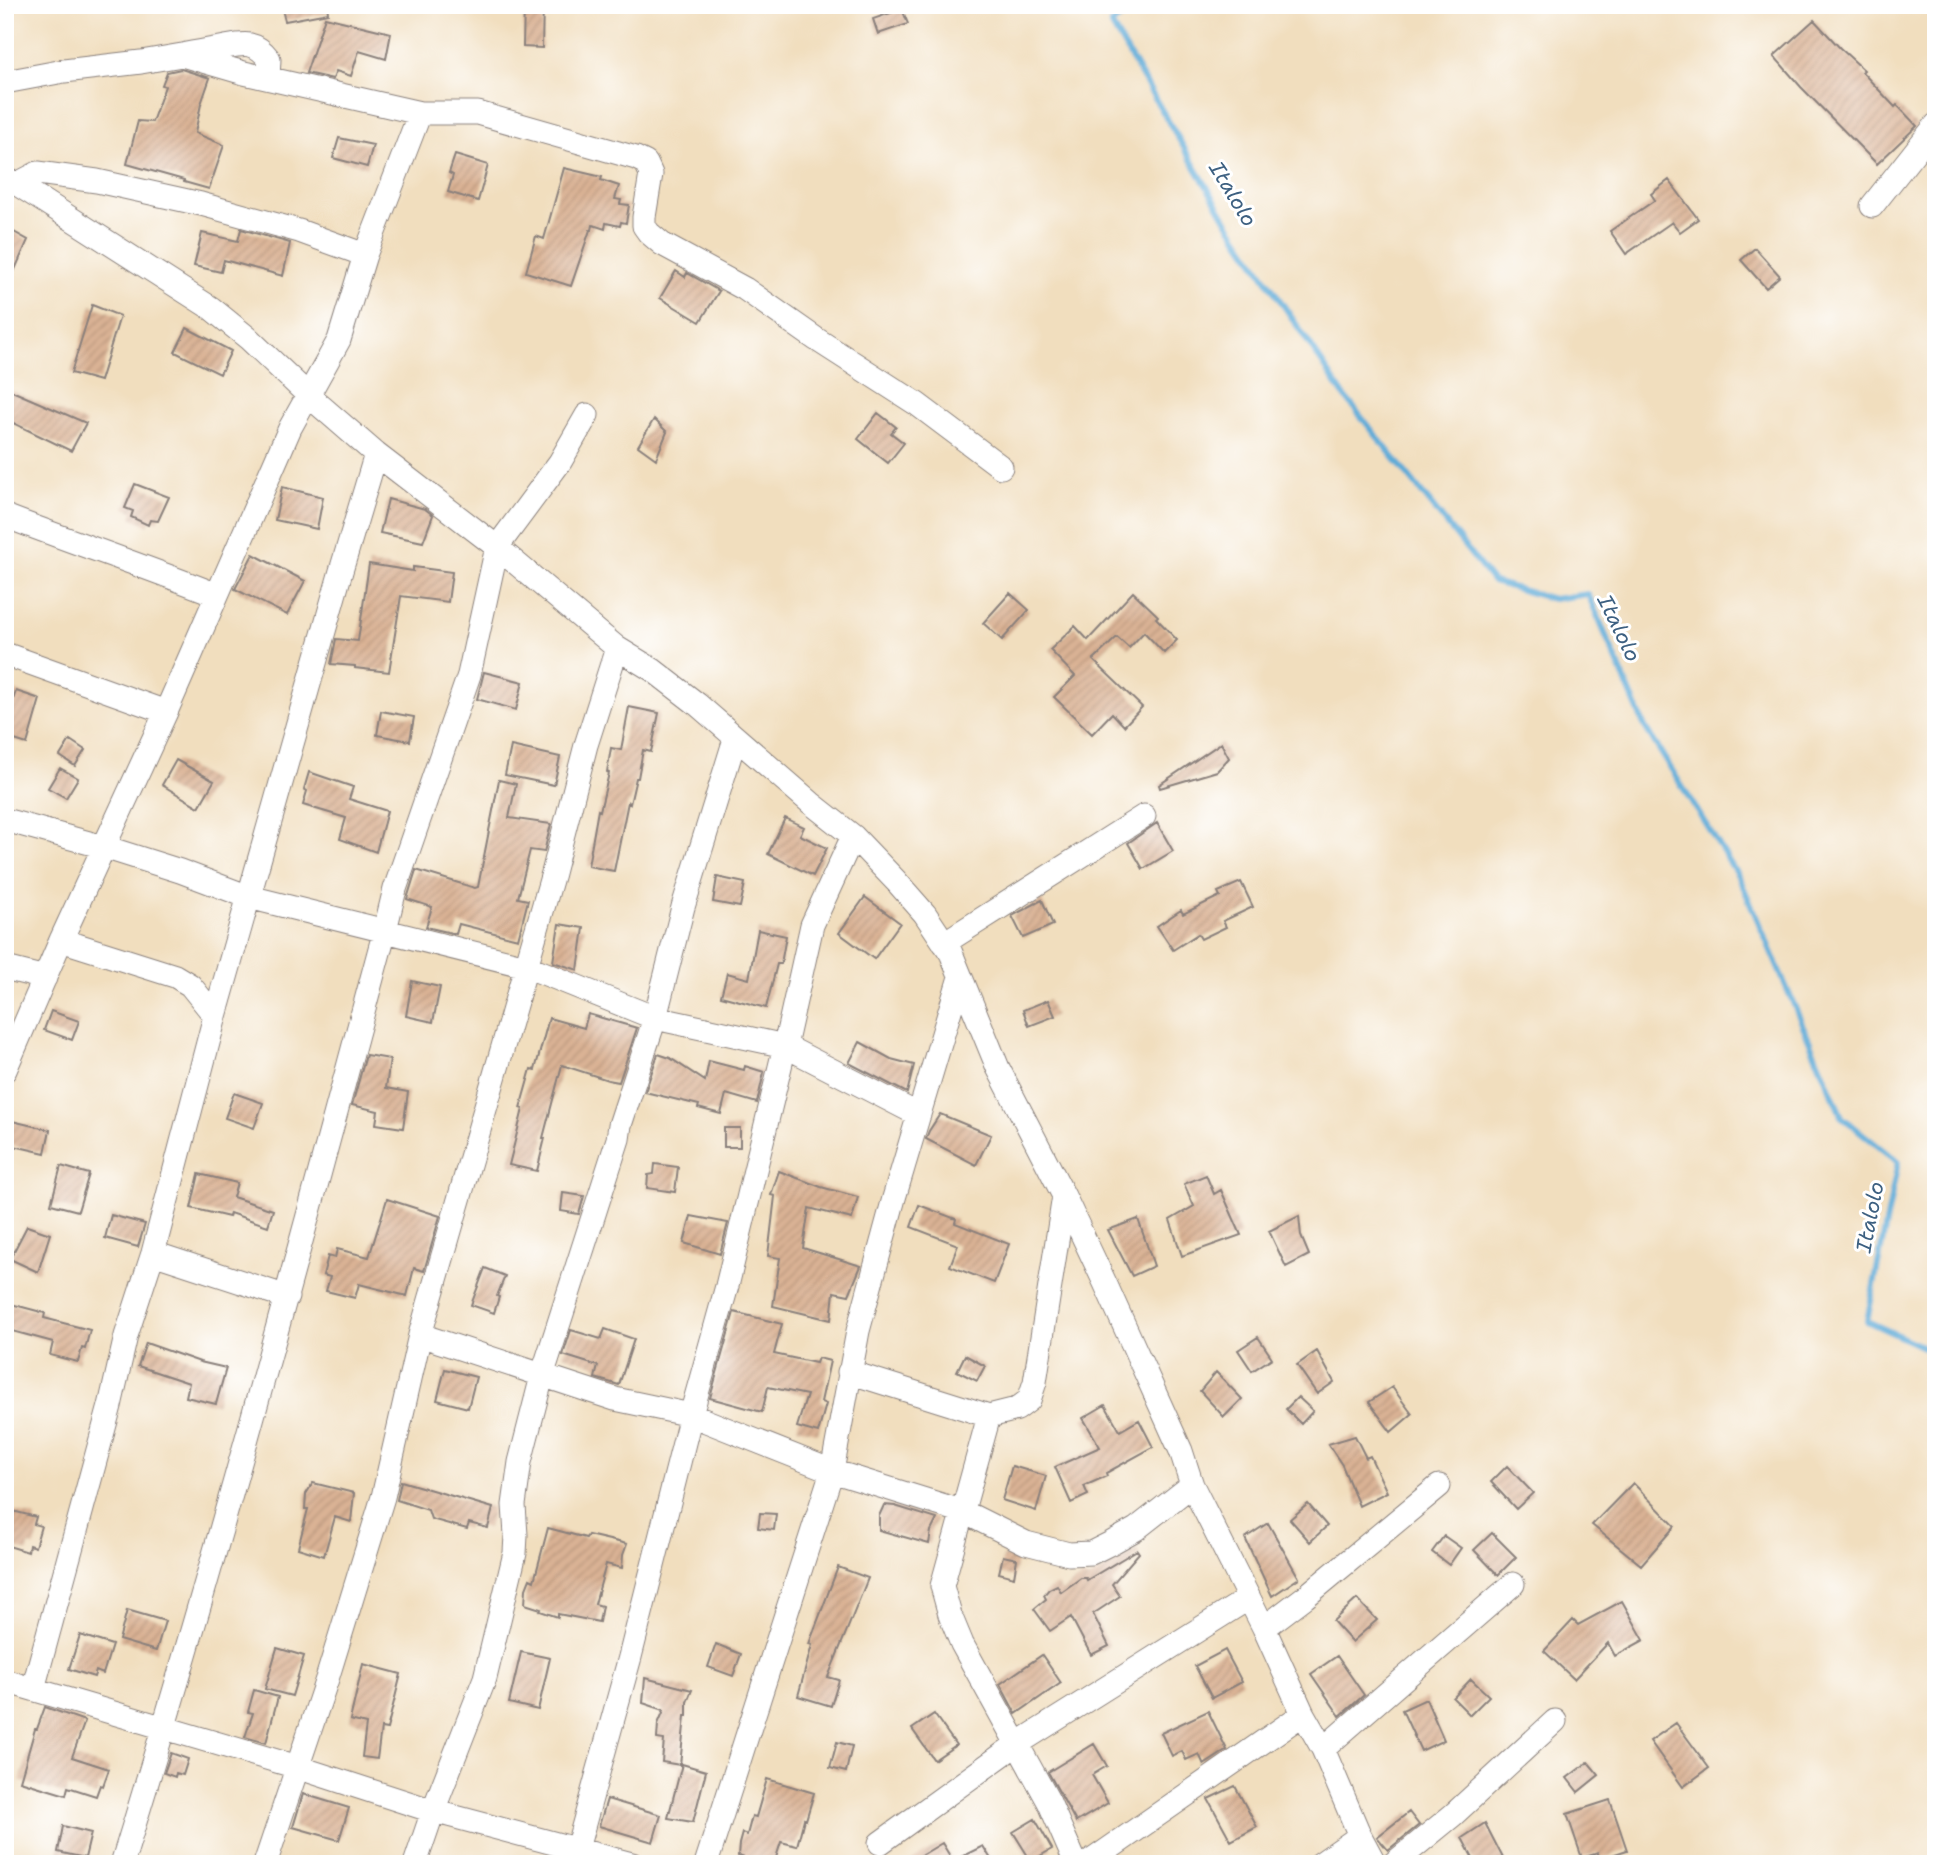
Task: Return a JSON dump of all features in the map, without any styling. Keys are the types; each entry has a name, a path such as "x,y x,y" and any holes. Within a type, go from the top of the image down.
{"street":[{"path":"5,82 182,55 420,113 478,113 636,158 646,163 651,174 644,217 644,226 649,233 662,244 745,289 816,339 917,404 1001,467"},
{"path":"5,1070 290,428 339,340 365,255 420,113"},
{"path":"1872,206 1936,125"},
{"path":"11,181 38,173 97,181 201,204 288,228 365,255"},
{"path":"11,181 211,308 376,454 497,547 617,648 697,704 853,836 925,914 951,953 1003,1076 1105,1283 1181,1451 1192,1485 1264,1628 1303,1714 1323,1749 1360,1836 1375,1864"},
{"path":"122,1864 287,1297 395,889 469,675 497,547 560,462 587,415"},
{"path":"33,1689 110,1406 126,1336 153,1253 215,1016 376,454"},
{"path":"5,516 217,595"},
{"path":"265,1864 327,1679 383,1497 420,1335 553,873 586,745 617,648"},
{"path":"5,654 166,712"},
{"path":"415,1864 485,1678 515,1553 514,1505 517,1475 542,1376 618,1139 683,908 736,739"},
{"path":"944,943 1144,816"},
{"path":"5,820 104,847 211,882 248,898 526,965 654,1018 785,1046 919,1115"},
{"path":"562,1852 656,1557 691,1415 727,1286 812,925 853,836"},
{"path":"61,940 175,976 190,985 215,1016"},
{"path":"5,968 45,978"},
{"path":"706,1864 832,1471 858,1331 960,976"},
{"path":"849,1371 989,1416 1017,1409 1029,1400 1035,1382 1064,1196"},
{"path":"153,1253 287,1297"},
{"path":"420,1335 615,1399 691,1415 832,1471 964,1512 1027,1543 1069,1554 1091,1553 1136,1529 1192,1485"},
{"path":"989,1416 942,1586 962,1644 1049,1802 1076,1864"},
{"path":"1264,1628 1439,1486"},
{"path":"1323,1749 1513,1584"},
{"path":"880,1843 1017,1744 1249,1598"},
{"path":"5,1681 297,1766 562,1852 632,1864"},
{"path":"1087,1864 1303,1714"},
{"path":"1394,1864 1461,1808 1555,1720"},
{"path":"1320,1864 1360,1836"}],"building":[{"path":"281,5 327,5 328,13 285,21"},
{"path":"524,5 543,5 542,48 523,47"},
{"path":"902,9 908,24 878,34 873,19"},
{"path":"325,17 391,33 386,59 359,51 351,76 336,71 333,79 306,73"},
{"path":"1814,20 1864,70 1862,72 1895,107 1897,105 1917,126 1877,164 1774,56"},
{"path":"181,69 210,78 195,133 224,145 209,189 127,164 138,121 152,122 165,86 162,85 167,72"},
{"path":"339,138 373,145 367,167 333,158"},
{"path":"455,155 488,165 478,201 448,192 453,175 449,173"},
{"path":"564,168 602,177 601,180 619,186 615,199 621,200 620,204 629,205 626,223 621,222 620,226 606,223 605,229 593,225 571,286 526,272 536,236 544,239"},
{"path":"1669,180 1698,219 1680,232 1672,222 1626,254 1610,231 1655,200 1651,194"},
{"path":"5,227 28,240 5,292"},
{"path":"241,229 290,243 283,276 224,260 221,272 194,266 202,233 238,241"},
{"path":"1755,248 1780,276 1766,288 1741,260"},
{"path":"676,271 685,277 687,273 719,291 700,322 660,298"},
{"path":"92,305 120,316 100,381 71,373"},
{"path":"187,328 231,351 220,374 175,352"},
{"path":"5,388 86,423 71,451 5,419"},
{"path":"878,413 896,427 891,433 904,443 888,463 858,439"},
{"path":"654,419 667,432 656,459 638,446"},
{"path":"135,484 169,497 158,521 150,520 148,525 131,517 133,511 125,508"},
{"path":"282,487 323,497 317,529 275,520"},
{"path":"388,499 425,509 433,515 423,542 380,533"},
{"path":"253,554 305,581 287,615 235,589"},
{"path":"369,564 413,571 413,567 452,572 448,602 401,596 389,672 331,664 336,639 358,641"},
{"path":"1133,592 1158,616 1156,618 1177,640 1164,653 1144,632 1129,648 1117,637 1093,660 1142,707 1124,726 1112,713 1092,734 1054,697 1075,676 1050,650 1075,626 1088,640"},
{"path":"1010,593 1029,610 1002,640 983,623"},
{"path":"484,672 523,682 516,710 477,699"},
{"path":"16,691 40,699 27,744 5,737 5,723"},
{"path":"629,707 659,713 651,752 643,750 638,778 630,804 628,802 614,871 588,866 598,810 600,811 609,773 611,748 621,750"},
{"path":"381,711 414,717 410,741 377,735"},
{"path":"70,740 85,750 75,766 60,756"},
{"path":"1221,743 1229,758 1217,771 1160,788 1159,785"},
{"path":"511,746 560,757 554,785 505,775"},
{"path":"176,760 214,781 199,807 162,785"},
{"path":"60,768 78,778 66,798 48,788"},
{"path":"309,772 353,787 349,799 387,811 376,852 340,839 346,818 303,805"},
{"path":"499,780 516,784 509,818 551,824 544,852 530,850 518,898 528,900 518,939 459,924 456,934 426,927 432,907 407,899 416,870 478,887"},
{"path":"785,818 804,827 800,835 827,848 813,876 768,854"},
{"path":"1157,823 1173,851 1143,869 1128,843"},
{"path":"717,877 745,883 740,907 713,902"},
{"path":"1241,882 1253,907 1223,921 1226,927 1201,939 1198,934 1173,950 1157,926 1181,910 1183,914 1220,896 1218,892"},
{"path":"865,897 900,923 874,959 839,933"},
{"path":"1042,900 1053,925 1023,938 1012,916"},
{"path":"559,924 584,928 578,970 553,962"},
{"path":"758,930 786,936 781,964 777,964 766,1008 721,996 727,973 749,979"},
{"path":"412,981 440,987 433,1022 406,1016"},
{"path":"1048,1000 1055,1016 1029,1026 1023,1010"},
{"path":"51,1011 79,1021 72,1040 44,1030"},
{"path":"588,1014 637,1028 619,1082 562,1065 537,1171 509,1165 523,1109 520,1108 531,1069 535,1070 549,1018 584,1028"},
{"path":"860,1042 891,1059 914,1065 907,1093 849,1063"},
{"path":"658,1054 670,1058 705,1081 709,1061 744,1070 745,1066 764,1072 757,1103 726,1094 721,1114 698,1108 699,1105 645,1092"},
{"path":"366,1055 390,1059 386,1088 408,1092 403,1128 376,1124 378,1111 352,1105"},
{"path":"234,1093 263,1103 254,1128 225,1118"},
{"path":"940,1114 991,1135 976,1165 926,1139"},
{"path":"8,1120 50,1130 45,1153 5,1144"},
{"path":"724,1128 740,1128 740,1147 724,1147"},
{"path":"655,1164 678,1167 675,1192 647,1188 648,1175 654,1174"},
{"path":"61,1166 89,1174 78,1211 51,1204"},
{"path":"779,1171 858,1197 852,1219 809,1208 803,1248 861,1266 849,1295 834,1292 831,1320 773,1306 780,1258 768,1256 775,1196 771,1195"},
{"path":"199,1174 237,1183 233,1197 273,1210 268,1226 230,1213 229,1217 191,1208"},
{"path":"1206,1175 1214,1194 1221,1190 1241,1235 1182,1256 1170,1220 1194,1206 1184,1184"},
{"path":"563,1193 584,1196 579,1214 561,1211"},
{"path":"387,1199 440,1216 424,1271 414,1268 407,1296 359,1284 355,1298 326,1291 330,1277 323,1275 328,1256 335,1258 337,1249 369,1257"},
{"path":"919,1205 956,1219 955,1223 1009,1244 994,1283 950,1266 958,1245 911,1227"},
{"path":"111,1215 145,1224 138,1247 105,1238"},
{"path":"691,1216 728,1223 720,1254 684,1243"},
{"path":"1299,1216 1301,1236 1309,1255 1286,1267 1269,1231"},
{"path":"1138,1219 1154,1266 1132,1276 1108,1230"},
{"path":"27,1226 50,1234 38,1272 10,1259"},
{"path":"485,1268 505,1276 494,1313 471,1305"},
{"path":"11,1304 45,1313 44,1318 90,1330 78,1362 50,1355 53,1342 5,1329"},
{"path":"734,1312 782,1324 774,1354 816,1363 818,1358 830,1361 821,1402 826,1404 818,1433 797,1427 807,1395 768,1387 762,1412 710,1398"},
{"path":"605,1329 634,1339 619,1385 595,1378 598,1366 563,1355 571,1330 601,1339"},
{"path":"1258,1337 1272,1358 1252,1371 1238,1350"},
{"path":"146,1343 226,1368 216,1404 186,1397 189,1383 138,1366"},
{"path":"1317,1351 1334,1382 1317,1394 1297,1365"},
{"path":"965,1355 985,1366 977,1381 957,1371"},
{"path":"445,1369 476,1377 468,1408 437,1400"},
{"path":"1216,1372 1242,1399 1224,1417 1200,1391"},
{"path":"1392,1387 1412,1414 1391,1432 1369,1402"},
{"path":"1298,1397 1313,1411 1301,1424 1286,1409"},
{"path":"1105,1405 1120,1431 1139,1420 1153,1447 1106,1473 1107,1476 1084,1486 1088,1495 1071,1503 1055,1467 1100,1447 1083,1418"},
{"path":"1355,1436 1366,1458 1370,1456 1387,1492 1359,1506 1342,1465 1328,1444"},
{"path":"1012,1466 1046,1476 1036,1511 1002,1500"},
{"path":"1507,1466 1533,1493 1516,1509 1491,1482"},
{"path":"401,1481 493,1508 488,1528 469,1523 467,1529 431,1519 428,1510 397,1500"},
{"path":"313,1483 354,1493 351,1522 335,1517 324,1556 298,1548 308,1509 305,1509 306,1494"},
{"path":"1633,1483 1675,1526 1641,1565 1592,1525"},
{"path":"1308,1504 1327,1526 1310,1542 1290,1519"},
{"path":"884,1505 937,1519 929,1544 879,1530 879,1516"},
{"path":"5,1509 36,1517 34,1524 41,1526 35,1547 29,1545 28,1552 5,1545"},
{"path":"760,1513 776,1514 774,1530 758,1528"},
{"path":"1268,1523 1299,1578 1272,1596 1245,1538"},
{"path":"548,1528 586,1538 588,1535 627,1544 622,1568 606,1564 595,1604 602,1606 599,1622 558,1614 558,1617 525,1604 526,1589 530,1579 534,1581"},
{"path":"1492,1533 1516,1557 1498,1575 1474,1550"},
{"path":"1444,1536 1461,1548 1449,1565 1432,1552"},
{"path":"1137,1550 1139,1553 1112,1584 1120,1596 1093,1614 1109,1646 1091,1655 1071,1617 1050,1631 1034,1609 1046,1599 1044,1595 1049,1589 1057,1585 1061,1592 1081,1578 1087,1580"},
{"path":"1003,1556 1017,1559 1014,1577 999,1573"},
{"path":"838,1567 868,1578 828,1677 839,1680 831,1706 798,1696 812,1645 809,1644"},
{"path":"1357,1599 1377,1620 1352,1642 1333,1621"},
{"path":"1622,1601 1644,1640 1615,1656 1608,1643 1574,1679 1544,1651 1573,1620 1578,1625"},
{"path":"127,1610 165,1621 156,1651 119,1640"},
{"path":"80,1635 112,1645 103,1674 96,1671 94,1677 69,1669"},
{"path":"716,1644 741,1654 733,1676 708,1667"},
{"path":"277,1648 304,1656 292,1696 265,1689"},
{"path":"1225,1650 1242,1682 1212,1698 1195,1666"},
{"path":"521,1652 550,1658 538,1710 509,1703"},
{"path":"1042,1655 1061,1683 1016,1714 1000,1684"},
{"path":"1337,1656 1364,1695 1340,1716 1311,1674"},
{"path":"363,1664 401,1674 387,1729 381,1728 377,1759 362,1757 366,1724 350,1720"},
{"path":"645,1678 692,1690 687,1702 680,1765 662,1762 664,1740 657,1739 658,1724 664,1710 643,1703"},
{"path":"1471,1679 1489,1696 1470,1715 1453,1698"},
{"path":"254,1690 278,1697 266,1743 245,1737 253,1713 248,1712"},
{"path":"1426,1699 1444,1740 1421,1751 1402,1710"},
{"path":"45,1707 85,1721 72,1757 109,1769 96,1796 68,1787 66,1795 20,1781 35,1729"},
{"path":"1208,1711 1227,1750 1204,1765 1199,1754 1186,1760 1182,1751 1172,1756 1161,1733"},
{"path":"934,1714 956,1745 934,1760 912,1729"},
{"path":"1676,1723 1709,1768 1683,1787 1650,1741"},
{"path":"837,1742 852,1746 846,1772 830,1768"},
{"path":"1094,1744 1107,1766 1092,1775 1108,1803 1076,1822 1048,1772"},
{"path":"171,1753 188,1759 183,1775 176,1773 175,1777 164,1773"},
{"path":"1588,1762 1599,1775 1578,1792 1567,1778"},
{"path":"682,1764 706,1771 693,1822 668,1818"},
{"path":"767,1779 814,1793 797,1846 781,1842 774,1864 764,1864 738,1856 742,1833 747,1835 752,1816 756,1817"},
{"path":"1235,1786 1257,1827 1231,1841 1208,1799"},
{"path":"303,1794 349,1808 339,1840 293,1827"},
{"path":"607,1799 661,1815 653,1842 599,1826"},
{"path":"1610,1800 1627,1850 1600,1859 1598,1853 1582,1858 1567,1814"},
{"path":"1409,1812 1419,1825 1388,1850 1377,1837"},
{"path":"1035,1819 1052,1849 1031,1861 1013,1832"},
{"path":"1485,1823 1506,1864 1476,1864 1462,1838"},
{"path":"63,1826 91,1833 85,1858 58,1852"},
{"path":"942,1843 953,1861 983,1846 994,1864 907,1864"}],"waterway":[{"name":"Italolo","path":"1139,5 1111,24 1229,224 1343,394 1493,582 1553,599 1588,594 1645,727 1740,879 1842,1117 1898,1162 1867,1321 1936,1353"}]}
